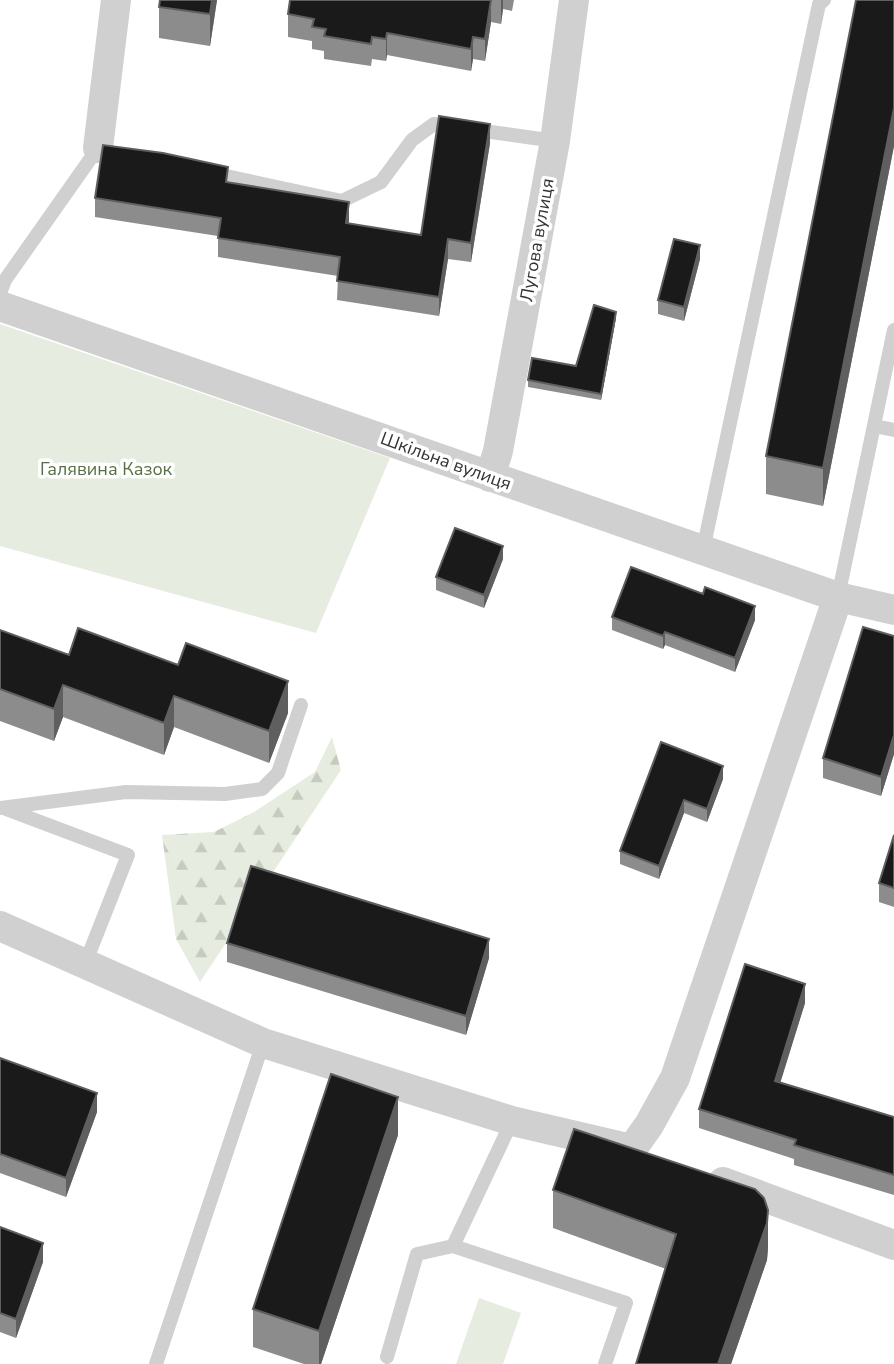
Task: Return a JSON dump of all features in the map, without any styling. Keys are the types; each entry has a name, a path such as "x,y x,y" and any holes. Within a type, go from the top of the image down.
{"street":[{"path":"110,151 116,0"},
{"name":"Лугова вулиця","path":"490,477 498,451 555,141 574,0"},
{"name":"Шкільна вулиця","path":"0,306 838,597 894,610"},
{"path":"0,926 263,1043 512,1121 644,1154 649,1125 675,1078 838,597"},
{"path":"694,1172 894,1245"}],"lane":[{"path":"703,550 819,4 824,0"},
{"path":"200,170 342,201 381,182 411,140 434,124 555,141"},
{"path":"0,293 5,280 110,151"},
{"path":"838,597 894,330"},
{"path":"874,426 894,430"},
{"path":"1,808 125,792 225,794 262,789 278,774 301,705"},
{"path":"1,808 128,855 85,964"},
{"path":"156,1364 263,1043"},
{"path":"453,1247 512,1121"},
{"path":"387,1357 417,1254 453,1247 626,1303 605,1364"}],"green space":[{"name":"Галявина Казок","path":"0,324 390,458 316,633 0,546"},
{"path":"332,737 341,770 200,982 176,939 162,835 214,832 254,812 315,772"},
{"path":"479,1298 521,1313 503,1364 456,1364"}],"building":[{"path":"160,0 212,0 210,14 159,7"},
{"path":"290,0 491,0 485,39 473,37 471,49 387,33 386,39 372,37 371,44 324,36 326,29 312,27 314,19 288,14"},
{"path":"856,0 894,0 894,108 823,468 766,456"},
{"path":"439,116 490,124 471,243 448,239 439,297 337,281 340,257 218,238 221,218 95,198 103,145 163,153 228,167 226,182 349,202 346,223 421,235"},
{"path":"674,239 700,245 684,307 658,300"},
{"path":"594,305 616,312 601,394 528,380 532,358 576,366"},
{"path":"455,528 503,546 484,595 436,577"},
{"path":"631,567 703,594 705,587 755,606 735,658 665,632 663,636 612,617"},
{"path":"863,627 894,636 894,735 881,777 823,758"},
{"path":"78,628 178,665 186,643 288,681 269,731 174,696 164,723 63,685 54,709 0,689 0,630 69,655"},
{"path":"661,742 723,766 707,809 684,800 659,866 620,851"},
{"path":"894,835 894,888 879,883"},
{"path":"251,866 489,939 466,1016 227,943"},
{"path":"745,964 805,984 775,1081 894,1117 894,1175 794,1145 796,1140 699,1109"},
{"path":"0,1058 97,1093 66,1178 0,1154"},
{"path":"331,1074 398,1097 319,1331 253,1309"},
{"path":"574,1129 755,1189 764,1198 768,1210 767,1223 718,1364 636,1364 676,1234 553,1190"},
{"path":"0,1227 43,1243 16,1319 0,1313"}]}
